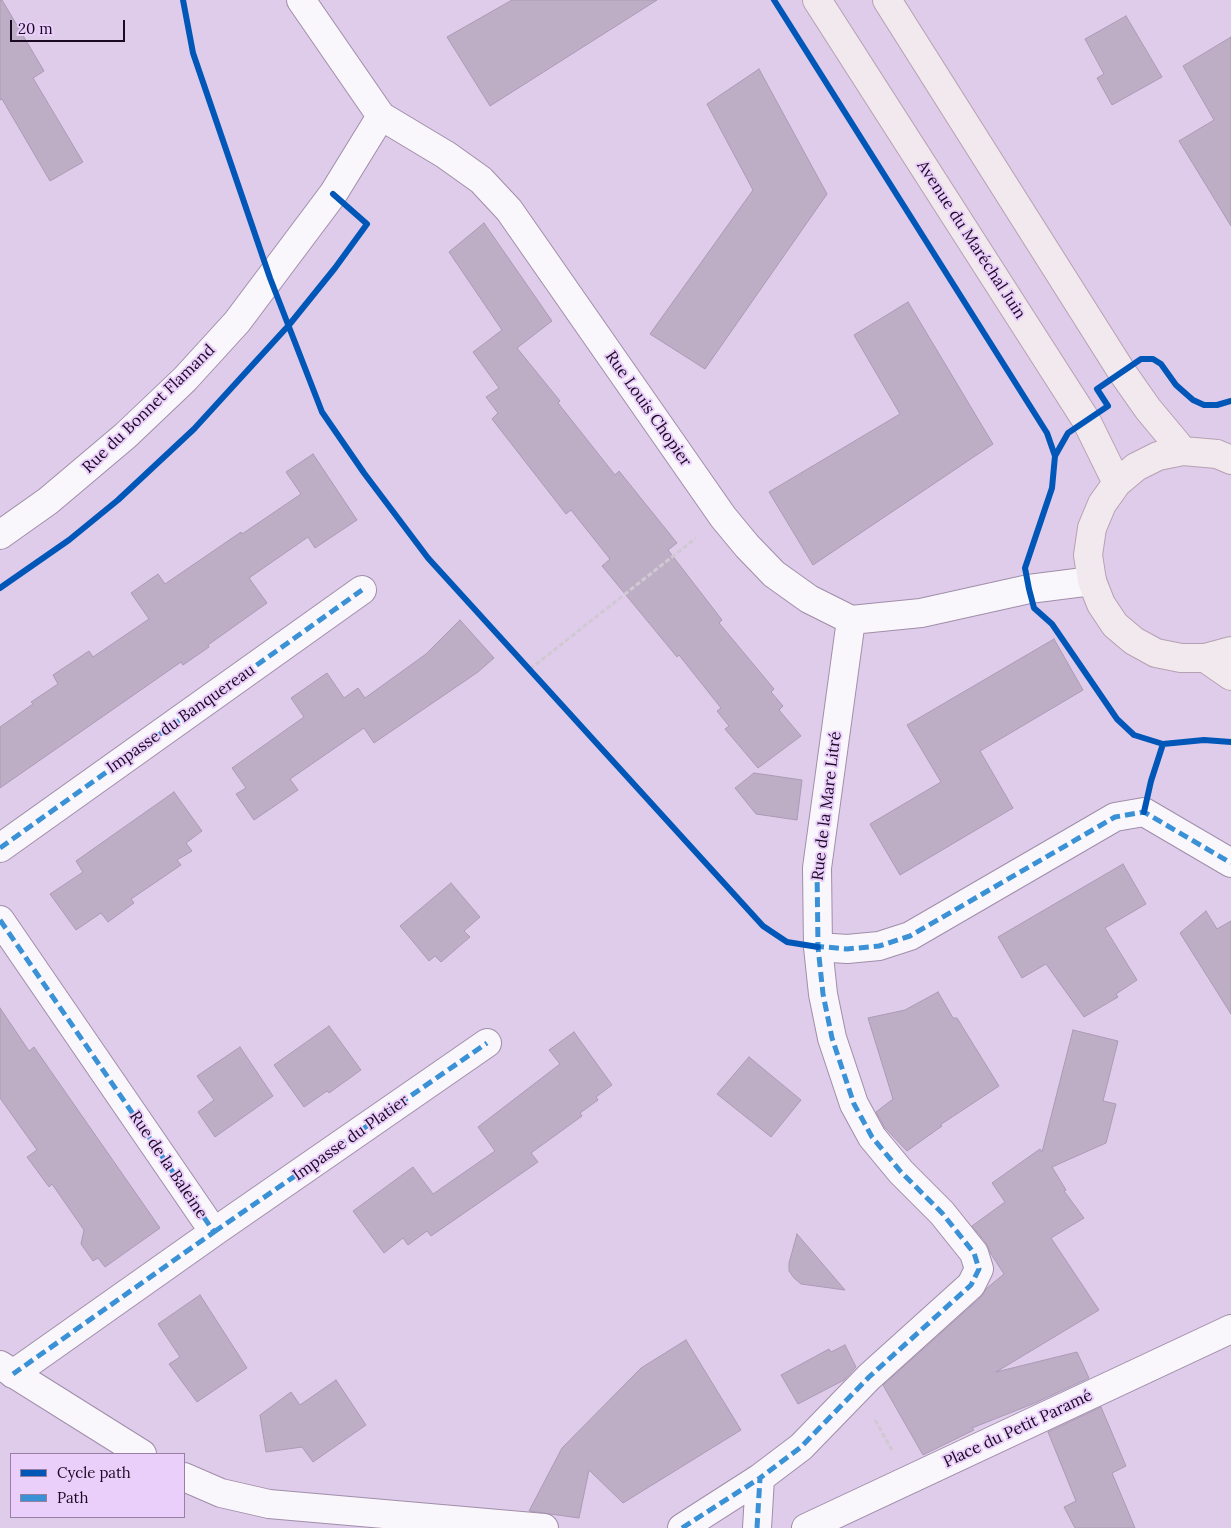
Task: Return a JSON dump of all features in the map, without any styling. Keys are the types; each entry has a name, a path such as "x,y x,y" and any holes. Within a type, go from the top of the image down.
{"main road":[{"name":"Avenue du Maréchal Juin","path":"817,0 1086,420 1117,483"},
{"path":"886,0 1122,372 1148,409 1183,451"},
{"path":"1231,460 1216,454 1183,451 1158,456 1136,467 1117,483 1102,504 1092,528 1088,555 1092,581 1100,604 1115,624 1134,641 1156,653 1181,658 1218,655 1231,676"}],"street":[{"name":"Rue Louis Chopier","path":"301,0 382,116 446,155 480,180 509,210 723,517 747,546 774,574 809,599 851,620"},
{"name":"Rue du Bonnet Flamand","path":"0,535 48,502 125,436 185,379 237,322 334,194 382,116"},
{"path":"851,620 921,613 1029,589 1092,581"},
{"name":"Impasse du Banquereau","path":"0,848 362,590"},
{"name":"Rue de la Mare Litré","path":"851,620 817,868 818,947 823,994 832,1038 854,1104 872,1137 901,1172 942,1213 974,1253 979,1268 971,1285 863,1383"},
{"path":"818,947 847,949 879,946 910,936 1115,817 1144,812 1231,863"},
{"name":"Rue de la Baleine","path":"0,920 214,1232 6,1369"},
{"name":"Impasse du Platier","path":"214,1232 487,1043"},
{"name":"Place du Petit Paramé","path":"806,1528 1231,1329"},
{"path":"6,1369 140,1453"},
{"path":"682,1528 760,1478 801,1447 863,1383"},
{"path":"185,1477 221,1493 269,1504 544,1528"},
{"path":"757,1528 760,1478"}],"path":[{"path":"530,669 723,517"},
{"path":"863,1383 909,1480"}],"building":[{"path":"0,0 2,0 44,71 33,78 83,162 50,181 2,99 0,100"},
{"path":"512,0 657,0 490,106 447,37"},
{"path":"1126,16 1162,77 1112,105 1097,78 1104,74 1085,39"},
{"path":"1231,37 1231,226 1179,141 1214,120 1183,66"},
{"path":"759,69 827,194 705,369 650,334 753,190 707,104"},
{"path":"484,223 552,321 517,348 560,401 558,403 615,475 619,471 677,543 668,550 722,620 719,623 774,689 771,692 783,706 779,710 801,736 758,768 725,729 729,726 717,711 721,708 679,655 677,657 602,566 610,559 571,510 566,514 492,419 498,413 486,397 499,388 473,352 502,330 449,252"},
{"path":"908,302 993,444 813,565 769,492 900,414 854,335"},
{"path":"313,454 357,520 315,548 308,537 249,578 267,603 208,645 209,647 183,665 181,662 0,788 0,727 33,704 31,702 58,684 53,675 89,651 93,657 149,619 131,593 158,574 165,584 301,494 286,472"},
{"path":"460,620 494,658 478,672 374,743 364,728 290,779 298,790 254,820 236,794 246,788 232,768 304,717 291,698 327,673 344,698 358,688 365,698 426,654"},
{"path":"1054,639 1083,690 980,751 1013,808 900,875 870,824 941,782 907,725"},
{"path":"754,773 802,780 797,820 756,814 735,788"},
{"path":"174,792 202,831 186,843 192,851 177,860 181,865 131,899 134,903 108,922 101,913 76,930 50,894 83,872 76,861"},
{"path":"1123,864 1146,904 1105,928 1137,980 1116,994 1118,997 1084,1017 1046,964 1022,978 998,937"},
{"path":"451,883 480,917 464,931 470,937 441,962 435,956 429,961 400,926"},
{"path":"1206,911 1217,929 1231,921 1231,1014 1180,933"},
{"path":"938,992 953,1018 957,1018 999,1086 940,1125 942,1126 907,1151 885,1128 876,1112 893,1099 868,1018 905,1010"},
{"path":"0,1008 29,1051 34,1047 160,1228 105,1267 98,1258 93,1261 81,1244 84,1230 52,1184 49,1187 27,1157 37,1150 0,1098"},
{"path":"329,1026 361,1070 329,1093 327,1091 304,1107 274,1065"},
{"path":"1073,1030 1118,1041 1103,1101 1116,1104 1106,1143 1052,1167 1066,1190 1064,1191 1084,1218 1051,1238 1099,1310 996,1372 1077,1352 1089,1378 1035,1403 972,1428 974,1430 923,1455 883,1385 1004,1274 986,1243 972,1226 1005,1202 992,1183 1040,1149 1042,1152"},
{"path":"574,1032 612,1085 596,1097 598,1100 580,1113 582,1116 531,1153 538,1162 431,1236 427,1231 408,1245 403,1238 384,1253 353,1211 413,1167 433,1194 495,1151 478,1127 560,1064 549,1050"},
{"path":"240,1047 273,1096 215,1137 198,1112 214,1100 197,1076"},
{"path":"749,1057 801,1100 771,1137 717,1094"},
{"path":"797,1234 845,1290 801,1284 794,1278 789,1271 789,1263"},
{"path":"200,1295 247,1368 197,1402 169,1364 180,1357 158,1324"},
{"path":"686,1340 741,1430 623,1503 589,1470 579,1518 529,1511 562,1448 641,1368"},
{"path":"845,1345 856,1367 844,1380 798,1404 781,1375 829,1349 831,1352"},
{"path":"336,1380 366,1425 313,1462 302,1447 266,1452 260,1415 291,1392 300,1405"},
{"path":"1101,1407 1126,1466 1112,1473 1135,1528 1075,1528 1064,1507 1076,1501 1048,1432"}],"marked path":[{"path":"0,848 362,590"},
{"path":"814,946 847,949 879,946 910,936 1115,817 1144,812 1231,863"},
{"path":"757,1528 760,1478 801,1447 869,1377 971,1285 979,1269 974,1253 942,1213 901,1172 872,1137 854,1104 832,1038 823,994 818,947 817,868"},
{"path":"0,920 214,1232 13,1374"},
{"path":"214,1232 487,1043"},
{"path":"682,1528 760,1478"}],"cycle path":[{"path":"183,0 193,53 270,278 322,412 364,473 428,558 763,926 787,942 818,947"},
{"path":"774,0 1047,433 1055,456 1052,488 1025,568 1034,608 1052,624 1117,719 1134,735 1163,744 1204,740 1231,742"},
{"path":"0,588 69,540 118,500 194,429 289,325 335,268 367,224 333,194"},
{"path":"1055,456 1068,433 1108,406 1097,389 1141,359 1153,359 1161,364 1176,385 1193,400 1204,405 1217,405 1231,401"},
{"path":"1144,812 1151,781 1163,744"}]}
